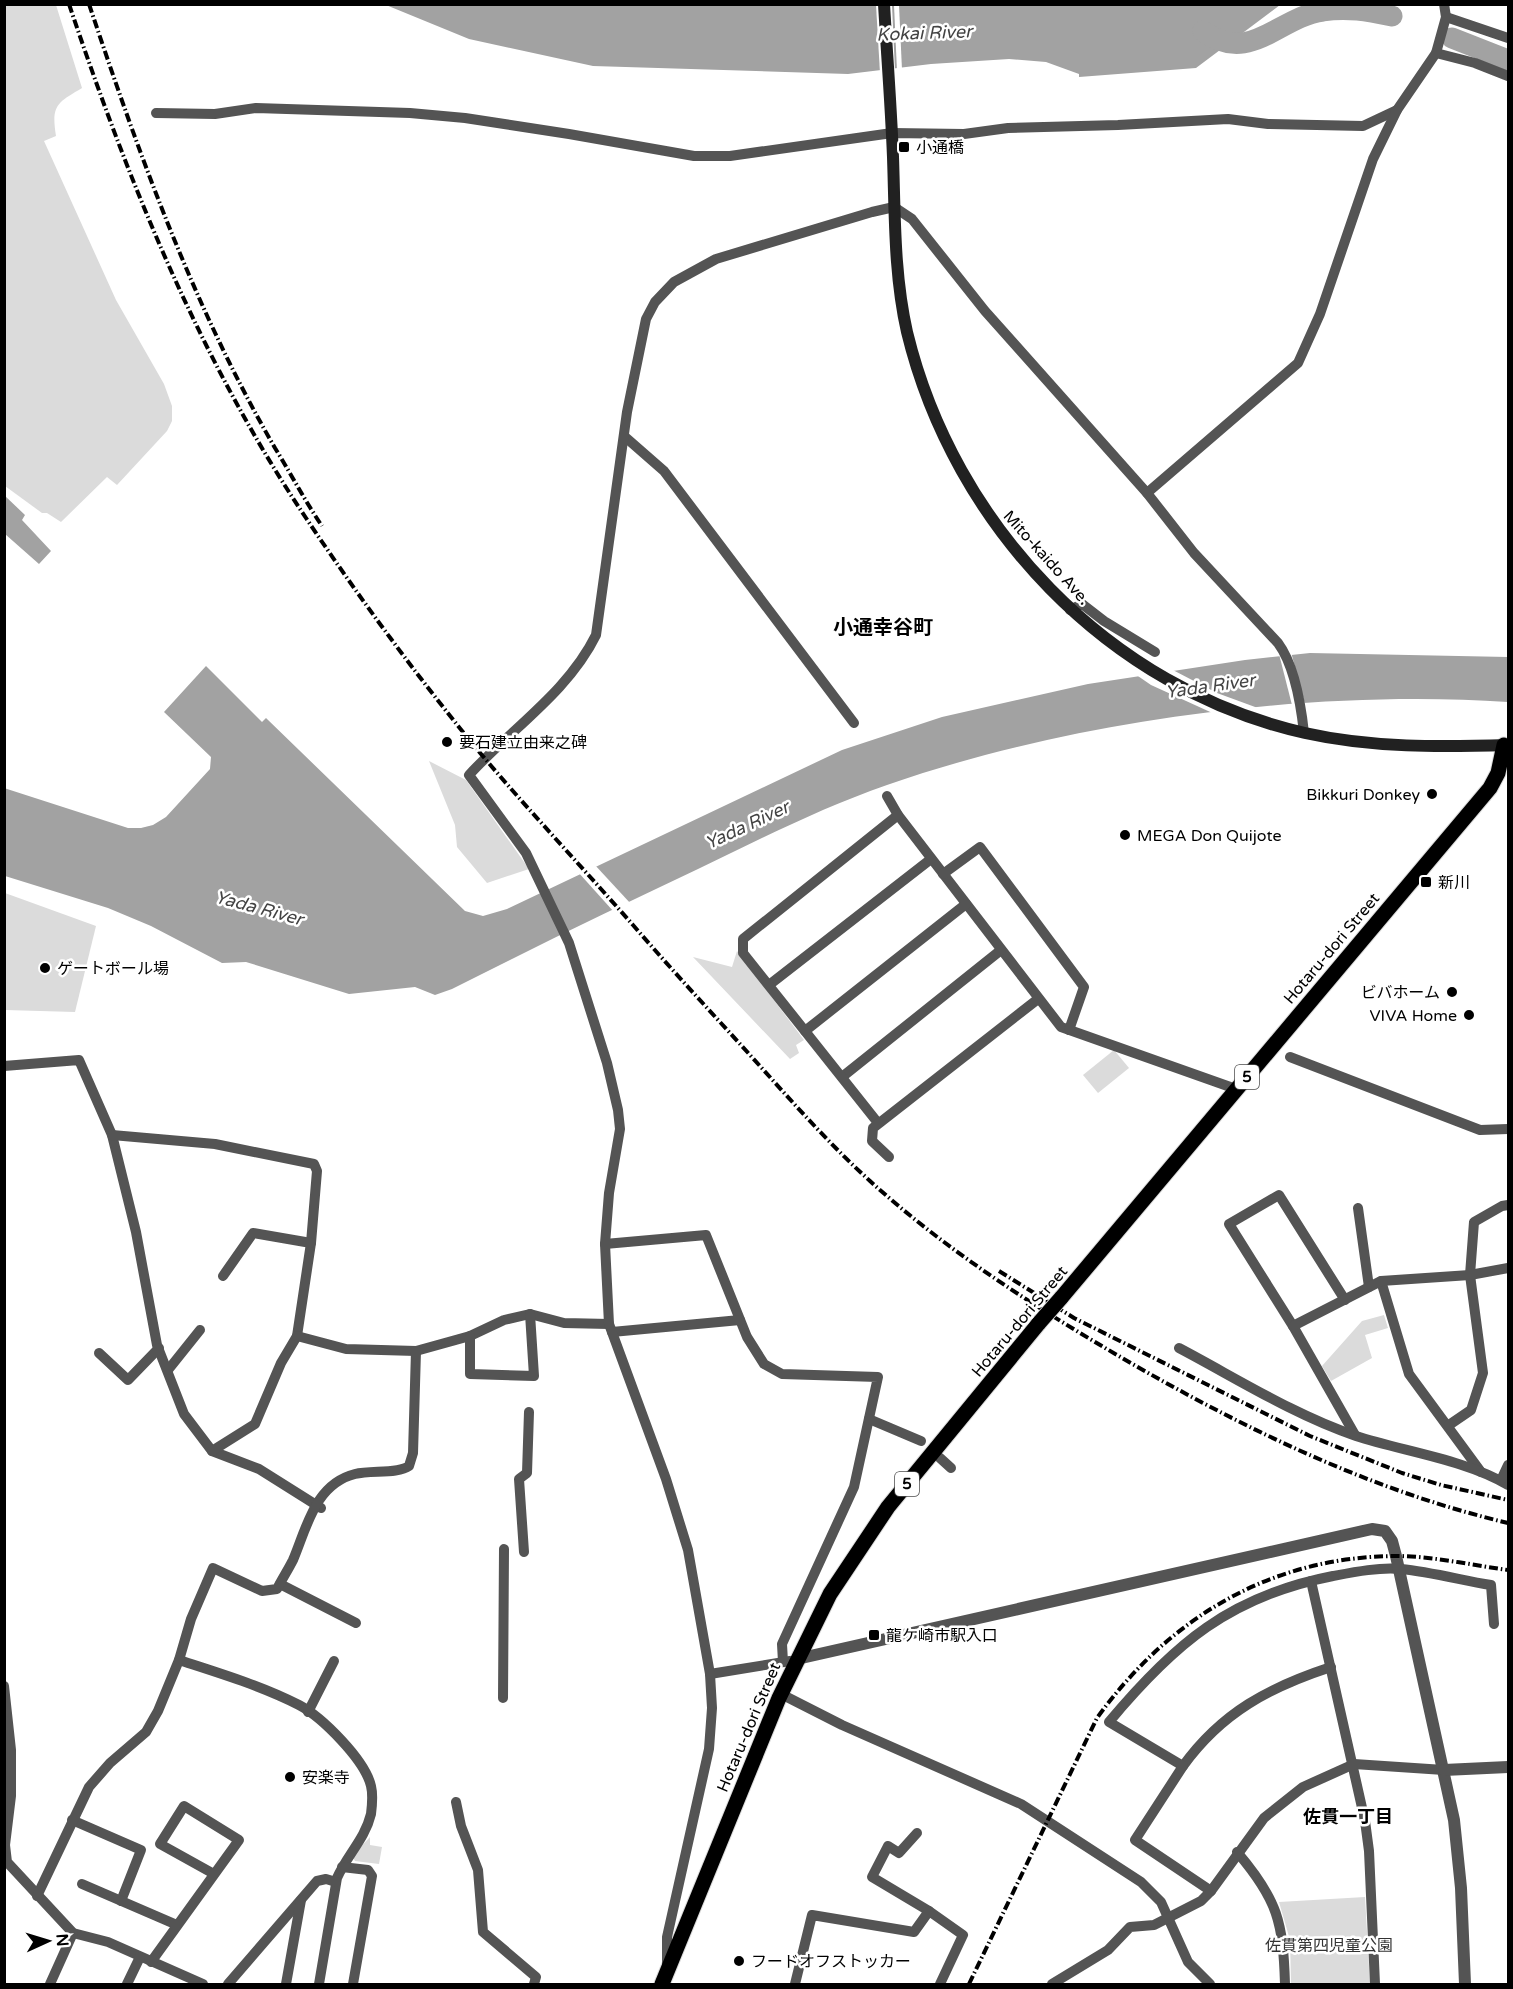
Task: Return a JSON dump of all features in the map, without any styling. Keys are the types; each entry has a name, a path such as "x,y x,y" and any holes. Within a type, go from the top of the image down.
{"main road":[{"name":"Mito-kaido Ave.","path":"884,4 900,296 916,365 934,416 970,485 993,522 1070,610 1118,648 1167,680 1205,699 1260,721 1304,733 1386,744 1506,745"},
{"name":"Hotaru-dori Street","path":"665,1979 781,1694 790,1661 830,1594 888,1507 1490,788 1501,766 1506,745"}],"street":[{"path":"1147,493 1298,363 1320,314 1372,159 1397,110 1436,53 1446,17 1444,4"},
{"path":"1446,17 1509,38"},
{"path":"1436,53 1475,63 1509,76"},
{"path":"156,113 215,114 256,108 410,113 465,118 694,156 765,153 892,133 964,134 1008,128 1228,119 1268,124 1363,126 1397,110"},
{"path":"665,1979 667,1936 709,1749 710,1674 688,1550 666,1479 611,1328 605,1244 609,1193 620,1129 607,1063 569,943 542,882 526,853 469,775 562,684 579,665 596,635 624,436 646,319 655,302 674,282 716,259 894,207 919,227 985,311 1147,493 1194,553 1285,652 1302,714 1304,733"},
{"path":"624,436 664,471 854,723"},
{"path":"1070,610 1082,604 1104,621 1155,652"},
{"path":"887,796 897,814 1055,1021 1069,1030 1236,1089"},
{"path":"878,1123 743,953 744,939 897,814"},
{"path":"943,874 980,847 1084,987 1069,1030"},
{"path":"769,985 931,859"},
{"path":"806,1031 966,904"},
{"path":"842,1077 1001,950"},
{"path":"890,1157 872,1141 873,1128 1038,999"},
{"path":"1290,1057 1480,1130 1509,1129"},
{"path":"4,1066 79,1060 112,1135 136,1232 144,1286 159,1348 184,1414 212,1451 259,1469 318,1507"},
{"path":"112,1135 215,1144 314,1164 317,1171 311,1243 297,1336 281,1363 255,1424 212,1451"},
{"path":"1345,1300 1279,1195 1229,1224 1293,1326 1355,1435"},
{"path":"1449,1425 1471,1410 1484,1373 1470,1275 1474,1222 1502,1206 1509,1205"},
{"path":"1358,1208 1370,1287"},
{"path":"223,1276 253,1233 311,1243"},
{"path":"605,1244 706,1235 747,1337 764,1364 782,1374 878,1377 854,1487 782,1644 790,1661"},
{"path":"1293,1326 1381,1281 1470,1275 1509,1269"},
{"path":"1381,1281 1409,1374 1449,1425 1481,1473"},
{"path":"297,1336 346,1349 416,1351 470,1336 504,1320 530,1314 564,1323 611,1328 740,1320"},
{"path":"470,1336 470,1374 534,1376 530,1314"},
{"path":"168,1370 200,1330"},
{"path":"99,1353 128,1380 159,1348"},
{"path":"1179,1348 1313,1418 1355,1435 1505,1482 1509,1466"},
{"path":"37,1896 72,1820 98,1774 146,1732 158,1711 179,1660 191,1619 213,1568 262,1592 277,1589 318,1507 341,1479 378,1470 401,1471 410,1466 413,1454 416,1351"},
{"path":"524,1552 519,1479 527,1473 529,1412"},
{"path":"869,1419 921,1441"},
{"path":"940,1458 951,1468"},
{"path":"710,1674 861,1647 1372,1529 1385,1531 1390,1536 1399,1569 1444,1770 1459,1864 1465,1984"},
{"path":"503,1698 504,1549"},
{"path":"1183,1766 1109,1722 1154,1670 1190,1638 1254,1599 1311,1581 1358,1571 1399,1569 1491,1585 1494,1624"},
{"path":"1311,1581 1354,1764 1369,1851 1374,1984"},
{"path":"280,1584 356,1623"},
{"path":"179,1660 248,1684 308,1712 353,1754 372,1787 371,1813 367,1827 359,1845 342,1867 336,1882 319,1984"},
{"path":"308,1712 334,1661"},
{"path":"1211,1891 1135,1840 1202,1740 1240,1708 1285,1682 1331,1667"},
{"path":"4,1686 11,1784 6,1858 16,1875 73,1933 108,1942 183,1981 203,1984"},
{"path":"781,1694 842,1725 1021,1804 1141,1882 1161,1902 1188,1962 1210,1984"},
{"path":"1052,1984 1108,1950 1130,1927 1154,1925 1201,1901 1211,1891 1237,1852 1280,1802 1303,1787 1354,1764 1444,1770 1509,1767"},
{"path":"456,1802 461,1826 478,1870 483,1932 536,1977 534,1984"},
{"path":"150,1962 214,1875 239,1840 183,1806 160,1844 214,1875"},
{"path":"72,1820 141,1850 121,1901"},
{"path":"917,1833 899,1853 888,1846 872,1877 963,1935 940,1984"},
{"path":"1237,1852 1256,1874 1279,1916 1283,1938 1285,1984"},
{"path":"342,1867 368,1870 372,1876 353,1984"},
{"path":"228,1984 321,1879 336,1882"},
{"path":"82,1884 177,1925"},
{"path":"286,1984 301,1899"},
{"path":"795,1984 812,1915 914,1932 928,1911"},
{"path":"50,1984 73,1933"},
{"path":"127,1984 140,1957"}],"green space":[{"path":"5,4 56,5 82,88 58,106 54,118 56,136 44,141 116,300 164,384 172,406 172,421 167,431 117,485 107,477 61,522 47,513 42,513 5,486"},
{"path":"429,761 466,780 529,869 487,883 457,847 455,825"},
{"name":"ゲートボール場","path":"5,893 96,926 75,1012 5,1010"},
{"path":"737,951 804,1040 796,1045 799,1053 790,1059 693,957 732,967"},
{"path":"1114,1050 1129,1068 1098,1093 1083,1075"},
{"path":"1384,1315 1388,1328 1365,1335 1372,1358 1331,1381 1322,1366 1362,1321"},
{"path":"370,1837 370,1845 382,1847 379,1864 355,1861 352,1856"},
{"name":"佐貫第四児童公園","path":"1365,1897 1370,1984 1291,1984 1290,1940 1279,1902"}],"water":[{"name":"Kokai River","path":"386,5 1280,5 1196,68 1079,77 1079,74 1046,62 1009,59 931,64 848,74 593,66 469,39"},
{"path":"4,495 25,515 22,520 51,551 39,564 5,534"},
{"name":"Yada River","path":"1310,653 1508,657 1508,702 1432,699 1354,700 1274,705 1193,714 1113,727 959,762 862,794 815,814 605,913 452,989 435,995 415,987 349,994 246,962 222,963 151,926 108,908 5,876 4,788 128,828 153,825 166,817 210,769 211,757 164,712 206,666 262,722 266,718 465,911 483,916 507,909 842,750 942,717 1088,684 1245,660"}],"pier":[{"path":"876,5 892,5 895,71 880,73"},
{"path":"894,5 899,5 902,70 897,71"},
{"path":"1291,652 1306,708 1293,709 1279,654"},
{"path":"1169,668 1217,693 1266,711 1219,716 1151,685 1135,674"},
{"path":"594,864 631,904 614,912 578,872"}],"waterway":[{"path":"1203,31 1220,40 1235,43 1250,42 1307,15 1323,11 1366,11 1392,16"},
{"path":"1452,38 1508,60"}],"railway":[{"path":"69,4 116,138 170,269 233,396 268,458 306,518 390,638 481,754 676,974 823,1135 900,1207 962,1255 1028,1300 1129,1362 1266,1435 1360,1476 1458,1510 1508,1523"},
{"path":"89,4 149,175 194,286 246,395 322,526"},
{"path":"999,1271 1074,1318 1310,1436 1402,1473 1441,1485 1508,1500"},
{"path":"969,1984 1097,1718 1125,1682 1156,1651 1190,1623 1226,1600 1265,1581 1306,1568 1349,1559 1409,1556 1508,1570"}],"place":[{"name":"小通橋","path":"904,147"},
{"name":"要石建立由来之碑","path":"447,742"},
{"name":"Bikkuri Donkey","path":"1432,794"},
{"name":"MEGA Don Quijote","path":"1125,835"},
{"name":"新川","path":"1426,882"},
{"name":"ゲートボール場","path":"45,968"},
{"name":"ビバホーム","path":"1452,992"},
{"name":"VIVA Home","path":"1469,1015"},
{"name":"龍ケ崎市駅入口","path":"874,1635"},
{"name":"安楽寺","path":"290,1777"},
{"name":"フードオフストッカー","path":"739,1961"}],"district":[{"name":"小通幸谷町","path":"883,627"},
{"name":"佐貫一丁目","path":"1348,1817"}]}
